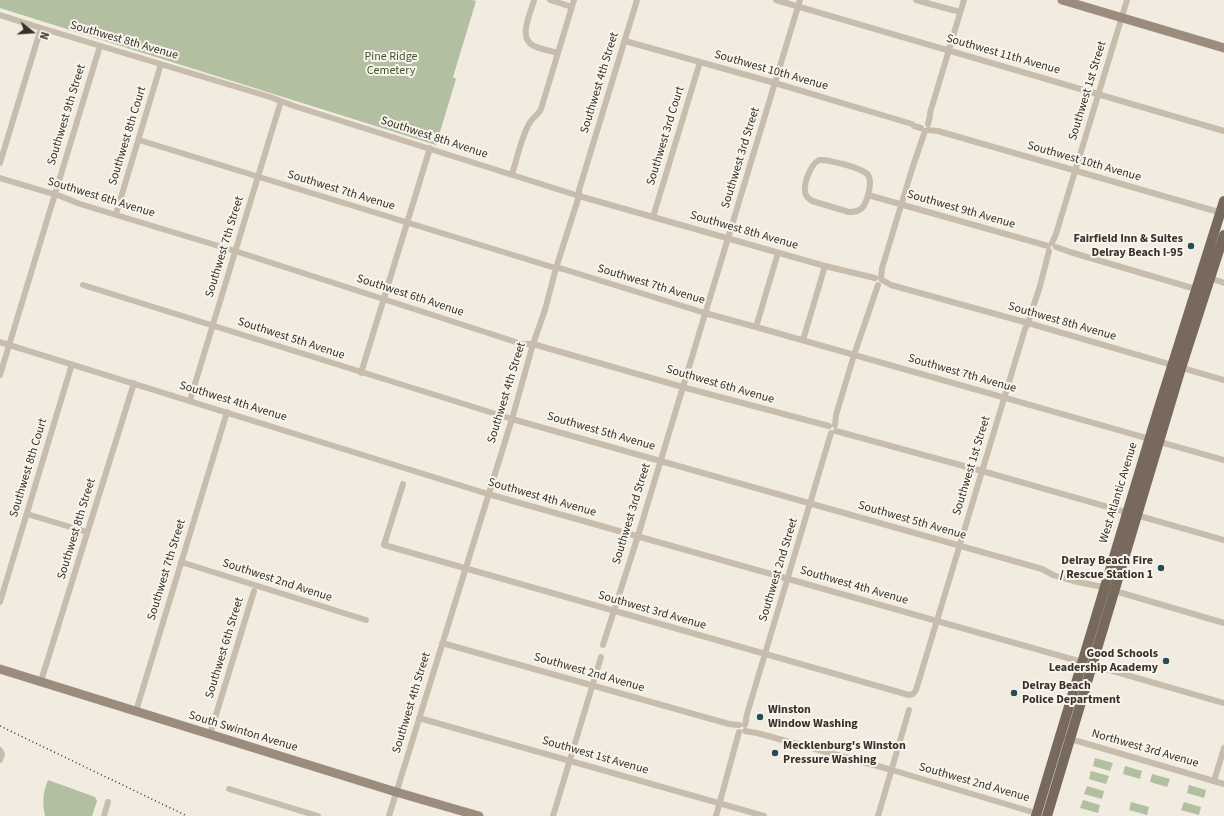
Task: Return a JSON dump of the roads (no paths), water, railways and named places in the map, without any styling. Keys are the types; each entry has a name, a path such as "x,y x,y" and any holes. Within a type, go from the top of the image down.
{"main road":[{"name":"West Atlantic Avenue","path":"1042,815 1070,739 1115,590 1132,514 1177,366 1196,289 1222,213 1224,201"},
{"name":"West Atlantic Avenue","path":"1177,366 1206,292 1224,235"},
{"name":"West Atlantic Avenue","path":"1042,815 1059,737 1104,588 1132,514"},
{"path":"1088,642 1087,655 1089,663 1092,665"},
{"path":"1082,662 1086,672 1085,688"}],"street":[{"path":"534,0 525,30 526,38 533,46 558,53"},
{"path":"550,0 572,7"},
{"path":"512,174 525,132 531,121 541,109 574,0"},
{"name":"Southwest 4th Street","path":"389,816 512,419 533,344 543,317 556,268 637,0"},
{"name":"Southwest 11th Avenue","path":"776,0 799,3 948,51 1224,131"},
{"path":"916,0 960,12"},
{"name":"Southwest 2nd Street","path":"716,816 736,744 740,741 742,728 854,355 873,299 872,294 878,281 964,0"},
{"path":"1062,0 1224,48"},
{"name":"Southwest 1st Street","path":"913,694 916,690 1025,330 1045,267 1050,260 1056,234 1127,0"},
{"name":"Southwest 3rd Street","path":"603,644 638,536 799,3"},
{"name":"Southwest 8th Avenue","path":"0,15 281,101 579,196 863,276 870,281 878,281 1224,380"},
{"path":"0,164 41,28"},
{"name":"Southwest 10th Avenue","path":"625,41 1222,213"},
{"name":"Southwest 9th Street","path":"0,375 100,46"},
{"name":"Southwest 3rd Court","path":"653,217 700,62"},
{"name":"Southwest 8th Court","path":"116,214 162,64"},
{"name":"Southwest 7th Street","path":"190,400 281,101"},
{"name":"Southwest 7th Avenue","path":"139,140 406,223 705,313 756,326 1224,460"},
{"path":"361,373 430,148"},
{"path":"822,160 865,172 871,183 868,195 860,210 849,212 812,201 805,193 805,186 812,165 815,162 822,160"},
{"name":"Southwest 6th Avenue","path":"0,178 235,251 522,344 533,344 683,387 843,430 845,433 1224,540"},
{"name":"Southwest 9th Avenue","path":"868,195 1206,292"},
{"path":"756,326 778,253"},
{"path":"803,340 825,266"},
{"path":"1210,278 1224,283"},
{"name":"Southwest 5th Avenue","path":"83,285 512,419 1042,569 1053,575 1073,581 1115,590 1224,623"},
{"name":"Southwest 4th Avenue","path":"0,342 488,494 1082,662"},
{"name":"Southwest 8th Court","path":"0,602 72,364"},
{"name":"Southwest 8th Street","path":"41,681 134,383"},
{"name":"Southwest 7th Street","path":"136,711 227,412"},
{"name":"Southwest 3rd Avenue","path":"403,484 384,545 909,695 913,694"},
{"path":"27,514 87,532"},
{"name":"Southwest 2nd Avenue","path":"181,562 366,620"},
{"name":"Southwest 6th Street","path":"210,734 254,591"},
{"name":"Southwest 2nd Avenue","path":"442,643 892,770 1042,815"},
{"path":"553,816 601,657"},
{"path":"1092,665 1224,703"},
{"name":"South Swinton Avenue","path":"0,669 396,792 479,816"},
{"path":"878,816 909,710"},
{"name":"Southwest 1st Avenue","path":"419,718 764,816"},
{"name":"Northwest 3rd Avenue","path":"1059,737 1224,784"},
{"path":"1214,781 1224,748"},
{"path":"0,750 2,754 0,760"},
{"path":"229,789 318,816"},
{"path":"104,816 108,802"}],"railway":[{"path":"0,726 187,816"}],"place":[{"name":"Fairfield Inn & Suites Delray Beach I-95","path":"1191,246"},
{"name":"Delray Beach Fire / Rescue Station 1","path":"1161,568"},
{"name":"Good Schools Leadership Academy","path":"1166,661"},
{"name":"Delray Beach Police Department","path":"1014,693"},
{"name":"Winston Window Washing","path":"760,717"},
{"name":"Mecklenburg's Winston Pressure Washing","path":"775,753"}],"park label":[{"name":"Pine Ridge Cemetery","path":"391,64"}]}
